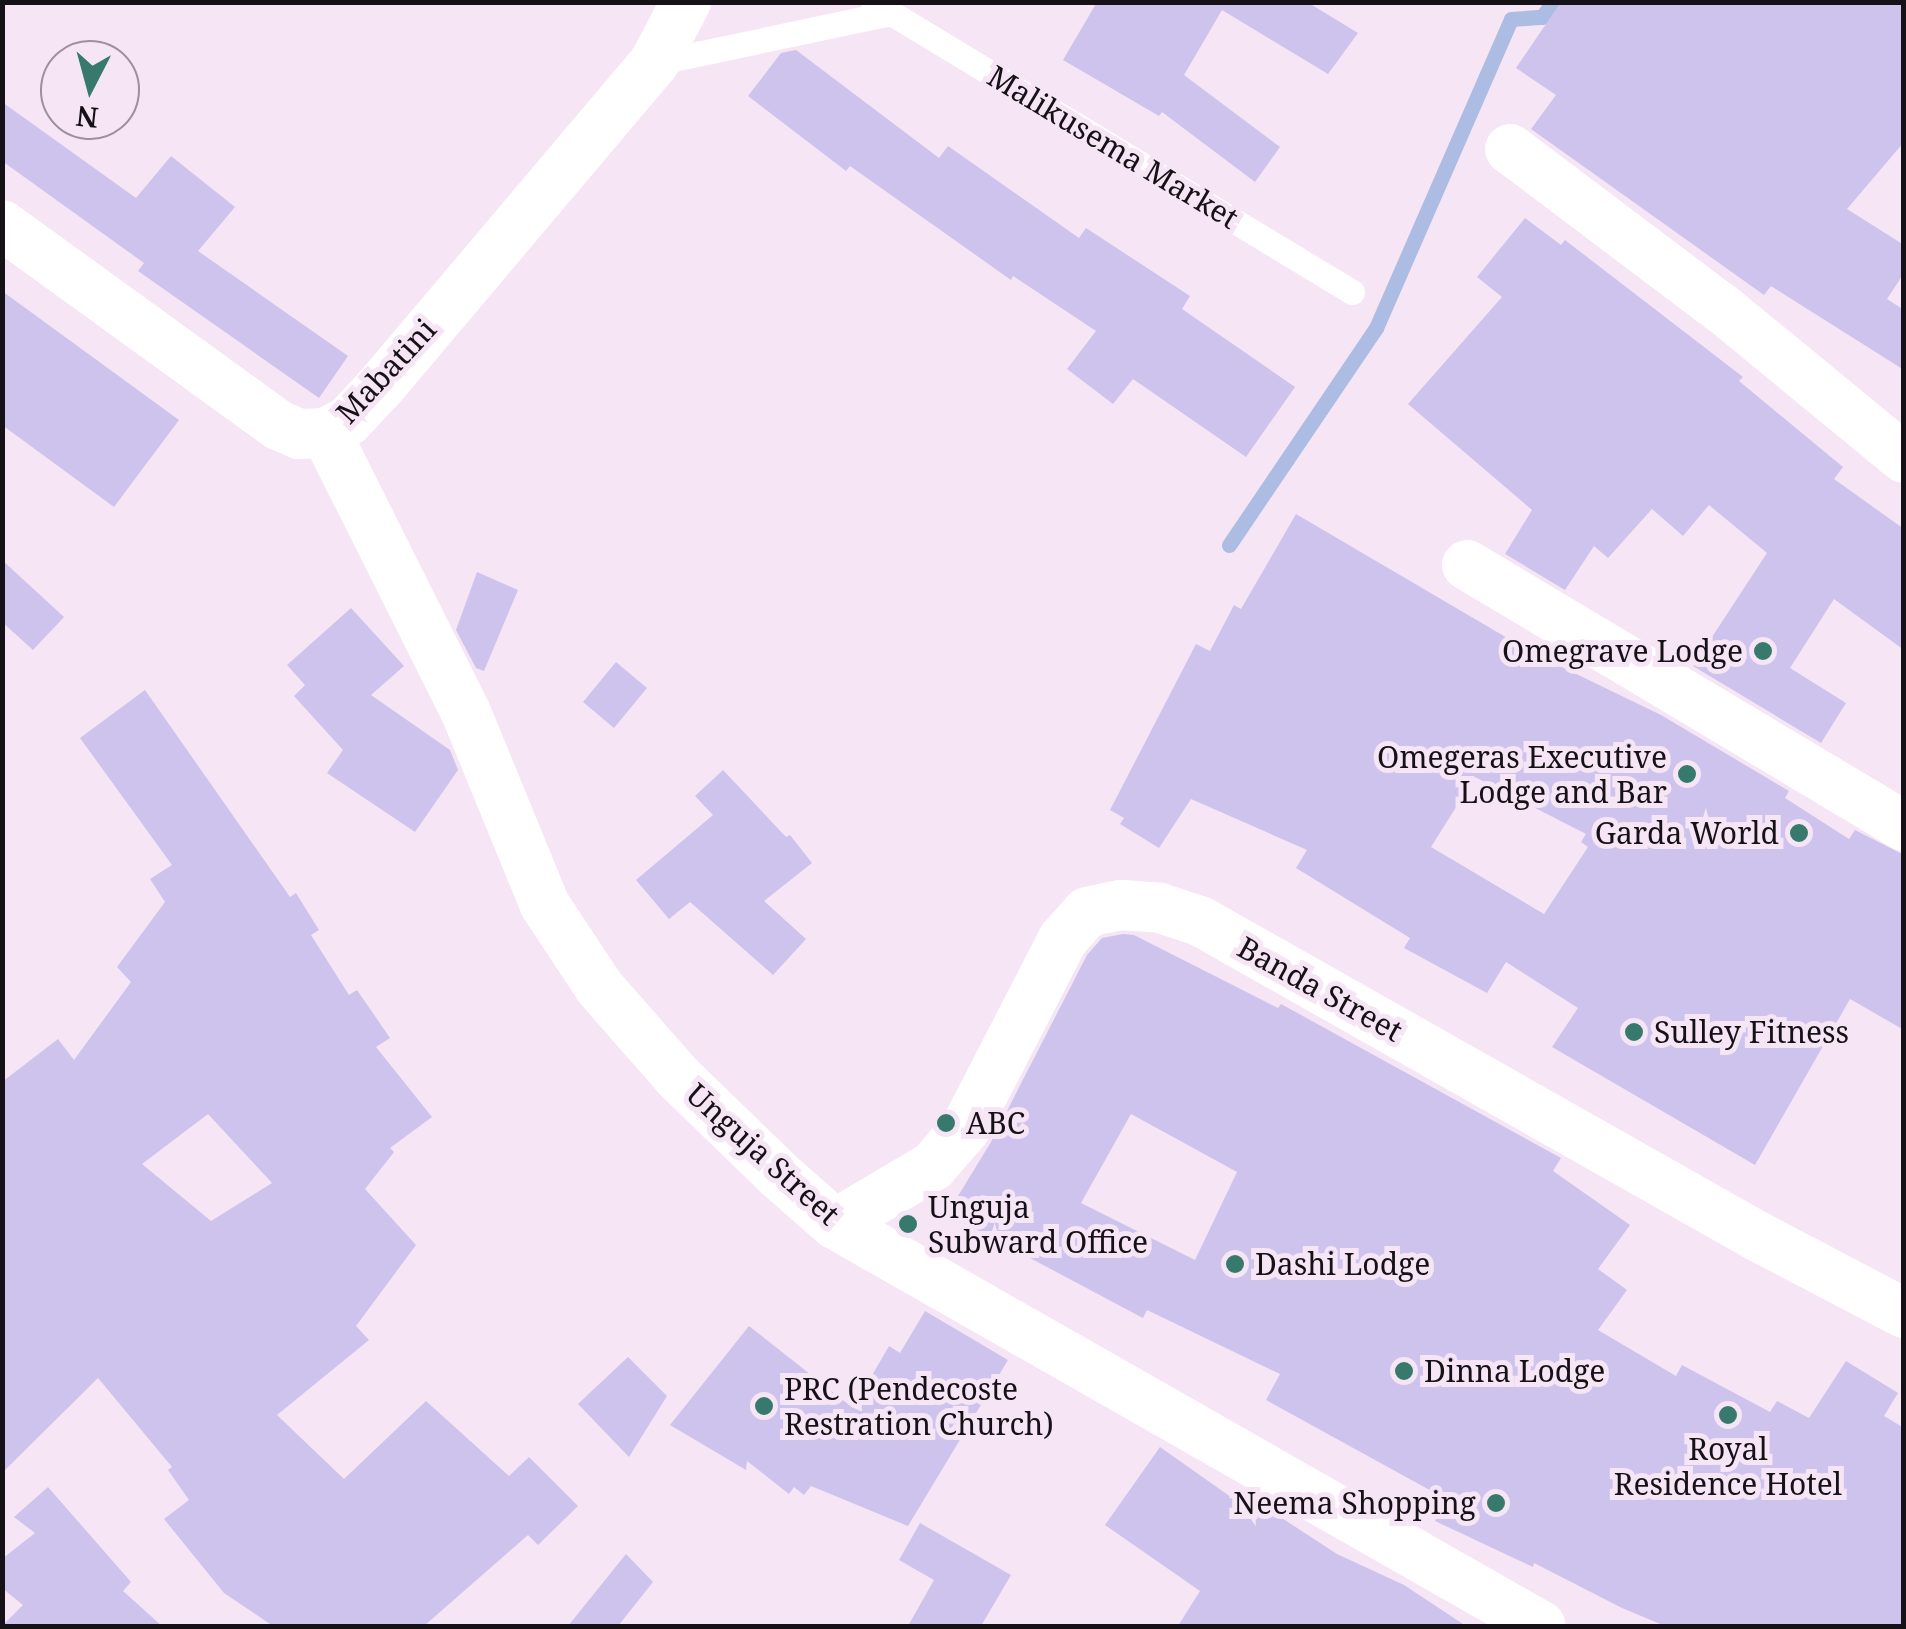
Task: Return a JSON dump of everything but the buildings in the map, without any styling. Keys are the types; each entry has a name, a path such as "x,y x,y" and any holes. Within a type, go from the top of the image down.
{"street":[{"name":"Mabatini","path":"2,225 278,425 300,434 326,432 350,420 380,387 654,63 686,2"},
{"path":"1510,149 1724,310 1904,458"},
{"name":"Unguja Street","path":"326,432 467,715 545,904 599,987 678,1077 836,1224 1542,1626"},
{"path":"1467,565 1904,826"},
{"name":"Banda Street","path":"836,1224 933,1166 965,1129 1063,939 1087,912 1140,906 1200,921 1759,1236 1904,1313"}],"lane":[{"path":"654,63 882,8"},
{"name":"Malikusema Market","path":"882,8 1352,292"}],"waterway":[{"path":"1229,545 1376,328 1511,19 1542,17 1553,2"}],"place":[{"name":"Omegrave Lodge","path":"1763,651"},
{"name":"Omegeras Executive Lodge and Bar","path":"1687,774"},
{"name":"Garda World","path":"1799,833"},
{"name":"Sulley Fitness","path":"1634,1032"},
{"name":"ABC","path":"946,1123"},
{"name":"Unguja Subward Office","path":"908,1224"},
{"name":"Dashi Lodge","path":"1235,1264"},
{"name":"Dinna Lodge","path":"1404,1371"},
{"name":"PRC (Pendecoste Restration Church)","path":"764,1406"},
{"name":"Royal Residence Hotel","path":"1728,1415"},
{"name":"Neema Shopping","path":"1496,1503"}]}
